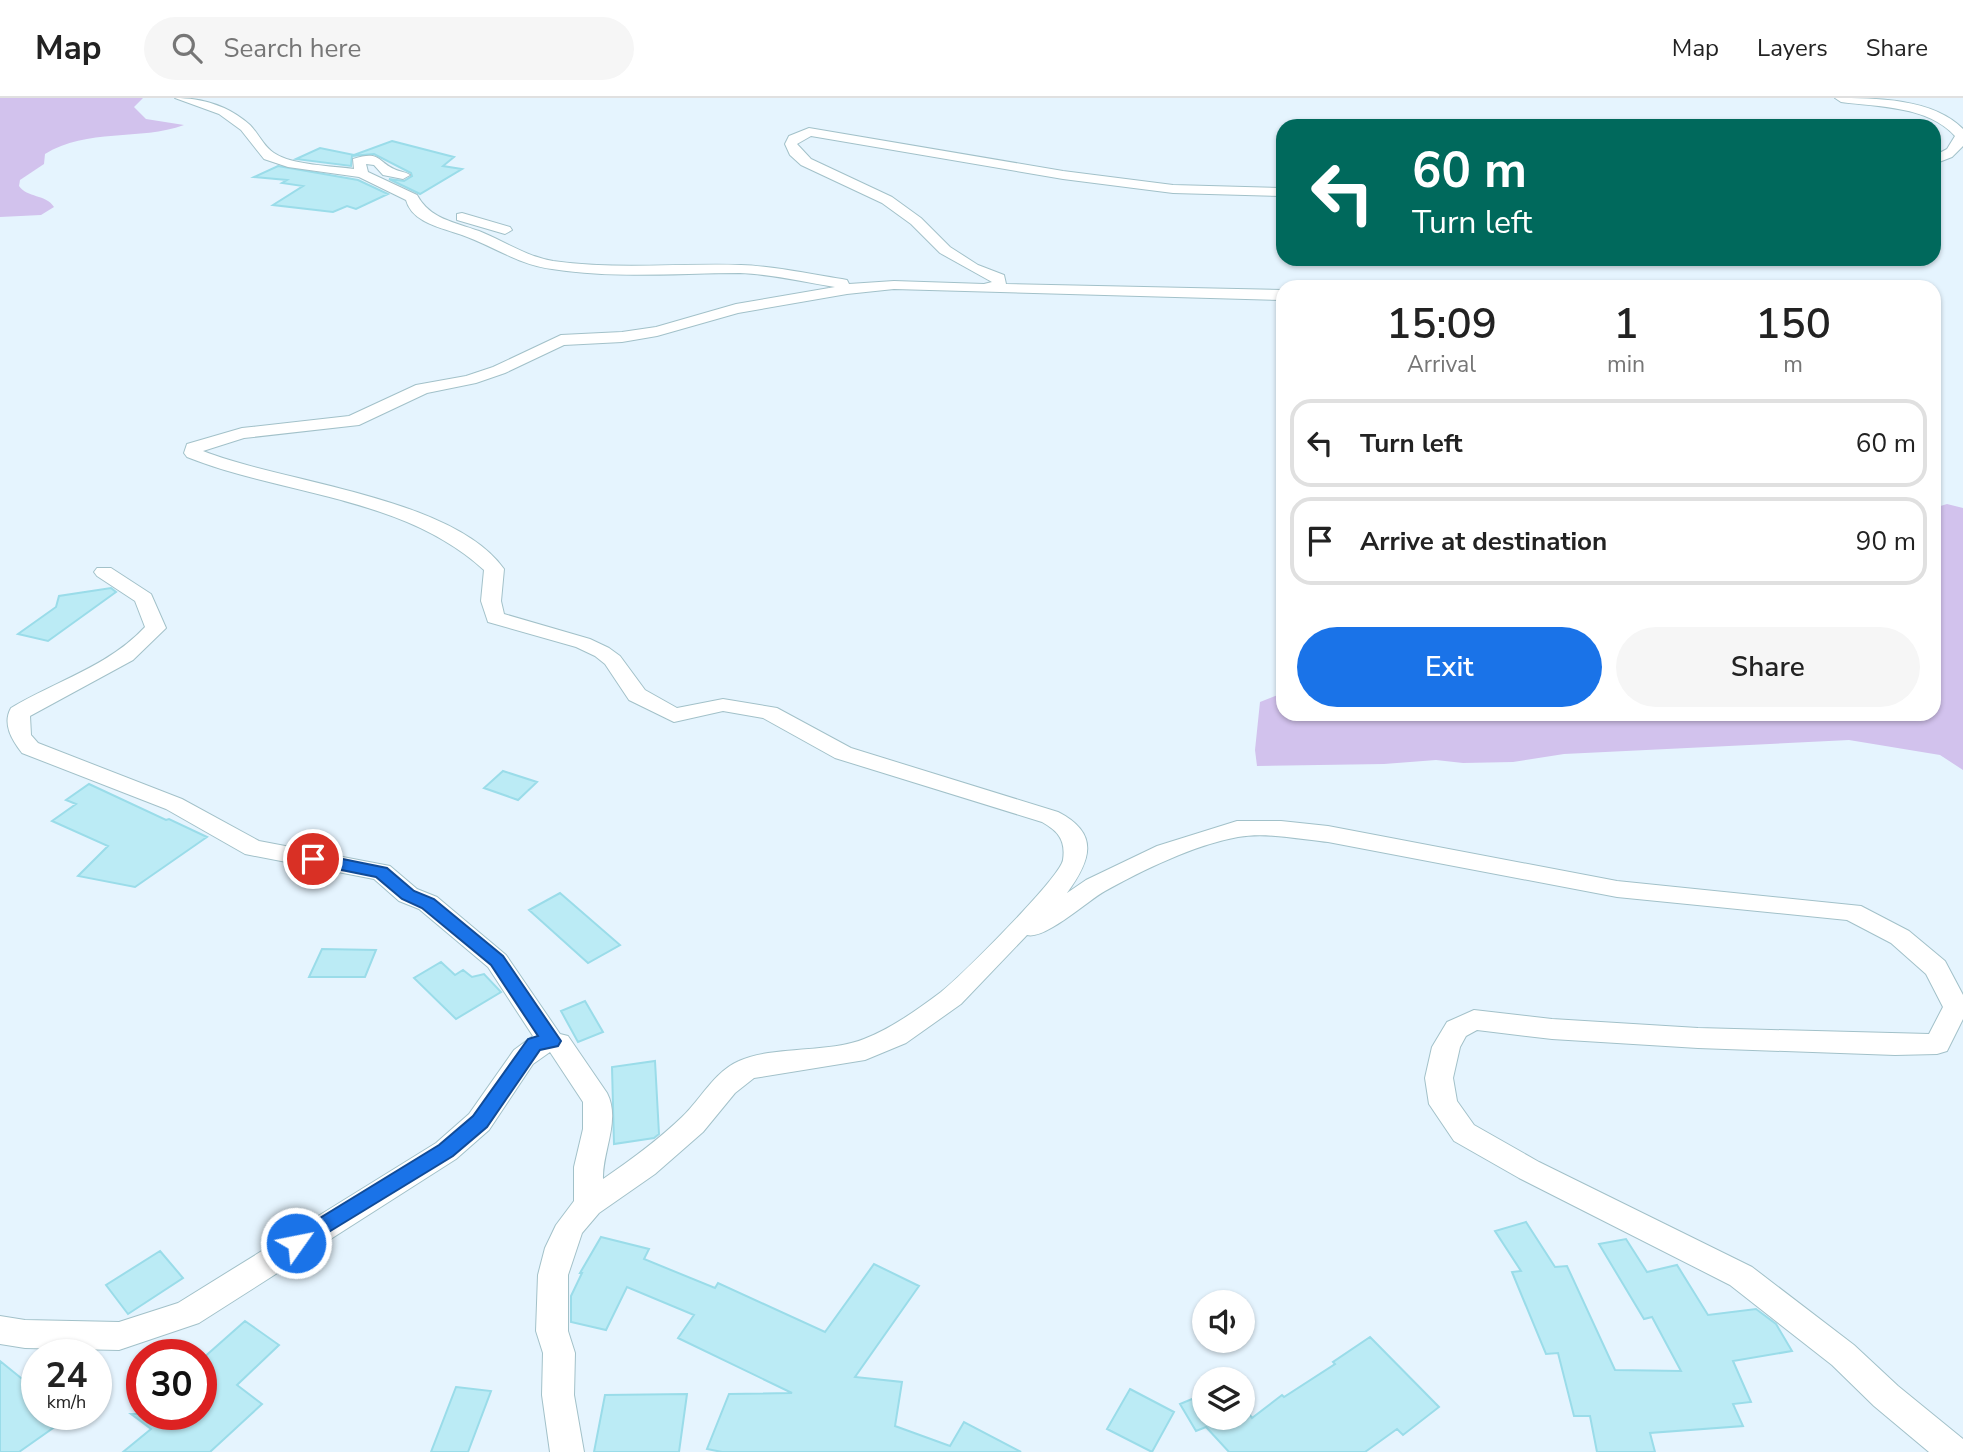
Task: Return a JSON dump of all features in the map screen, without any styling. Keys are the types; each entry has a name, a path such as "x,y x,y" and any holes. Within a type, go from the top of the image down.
{"street":[{"path":"181,98 223,111 245,127 263,152 277,160 362,174 412,198 427,199 447,213 505,230"},
{"path":"1842,98 1914,110 1938,117 1956,128 1962,135 1958,146 1941,159"},
{"path":"994,288 999,285 999,278 974,268 945,250 902,210 806,162 795,152 791,144 793,139 802,134 817,132 1063,175 1173,189 1276,192"},
{"path":"362,174 358,162 369,159 383,164 388,172 403,175"},
{"path":"412,198 415,208 427,217 478,236 509,253 552,265 661,271 743,268 870,287 1276,295"},
{"path":"567,1452 558,1395 559,1353 552,1331 553,1275 560,1248 571,1225 589,1204 645,1166 693,1124 725,1086 747,1069 865,1050 896,1036 952,997 1053,894 1075,862 1075,844 1067,826 1050,817 843,753 769,713 723,705 674,715 637,695 613,660 602,652 583,643 495,618 491,601 494,569 466,543 440,528 397,512 236,467 192,451 197,445 242,433 353,421 422,389 470,380 499,370 561,340 634,335 774,301 870,287"},
{"path":"104,572 144,598 156,628 142,645 113,667 36,702 19,713 20,736 30,748 174,804 253,848 381,872 408,895 428,903 497,961 551,1041"},
{"path":"1000,949 1095,886 1165,852 1237,829 1281,829 1328,834 1616,889 1852,912 1900,937 1936,968 1956,1007 1937,1044 1698,1038 1552,1029 1474,1020 1456,1029 1446,1047 1439,1078 1443,1104 1464,1133 1529,1170 1741,1276 1843,1355 1886,1396 1954,1452"},
{"path":"0,1330 25,1334 118,1336 188,1313 446,1150 480,1121 534,1044 551,1041 558,1043 597,1101 597,1129 588,1167 589,1204"}],"shaded area":[{"path":"0,98 143,98 134,107 146,119 184,125 150,133 78,141 45,154 44,164 20,180 19,186 54,207 41,215 0,217"},
{"path":"1947,504 1963,508 1963,770 1940,755 1849,740 1564,754 1513,762 1463,763 1436,760 1384,764 1257,766 1255,750 1260,702 1276,696 1276,721 1941,721 1941,506"}],"building":[{"path":"392,141 454,157 443,166 462,169 420,194 389,179 404,181 412,176 411,173 374,154 352,156 351,166 296,159 320,148 354,155"},
{"path":"278,166 358,180 388,194 356,209 347,206 333,212 273,205 303,186 282,183 287,180 254,177"},
{"path":"111,588 116,592 48,641 18,634 56,607 59,596"},
{"path":"503,771 537,782 518,800 484,788"},
{"path":"89,784 207,837 135,887 78,876 108,846 52,821 76,804 66,800"},
{"path":"560,893 620,945 588,963 529,910"},
{"path":"322,949 376,950 365,977 309,977"},
{"path":"441,962 455,975 463,970 472,977 484,974 501,992 456,1019 414,978"},
{"path":"585,1001 603,1032 578,1042 561,1011"},
{"path":"655,1061 659,1134 654,1138 614,1144 612,1067"},
{"path":"1526,1222 1555,1267 1567,1266 1615,1370 1681,1371 1652,1317 1644,1319 1599,1244 1626,1239 1647,1272 1677,1265 1708,1315 1756,1309 1776,1324 1792,1351 1733,1361 1751,1402 1733,1404 1743,1426 1650,1433 1655,1452 1597,1452 1590,1416 1574,1416 1558,1353 1546,1354 1512,1272 1521,1271 1495,1231"},
{"path":"601,1237 649,1249 644,1259 715,1288 718,1283 825,1332 874,1264 919,1286 855,1377 902,1382 895,1426 950,1446 964,1422 1021,1452 722,1452 707,1449 729,1394 792,1393 678,1338 694,1315 627,1287 606,1330 571,1322 571,1296 580,1273"},
{"path":"160,1251 183,1278 128,1314 106,1285"},
{"path":"245,1321 279,1345 237,1385 262,1404 210,1452 123,1452 150,1430 217,1430 217,1346"},
{"path":"1370,1337 1439,1407 1403,1435 1397,1429 1365,1452 1229,1452 1209,1430 1255,1430 1255,1416 1282,1395 1284,1397 1335,1364 1333,1362"},
{"path":"0,1361 21,1378 21,1430 50,1430 19,1452 0,1452"},
{"path":"456,1387 491,1391 468,1452 431,1452"},
{"path":"1130,1389 1174,1412 1152,1452 1107,1429"},
{"path":"687,1394 679,1452 594,1452 605,1395"},
{"path":"1192,1399 1192,1424 1180,1404"}],"route":[{"path":"296,1243 446,1150 480,1121 534,1044 551,1041 497,961 428,903 408,895 381,872 313,859"}]}
